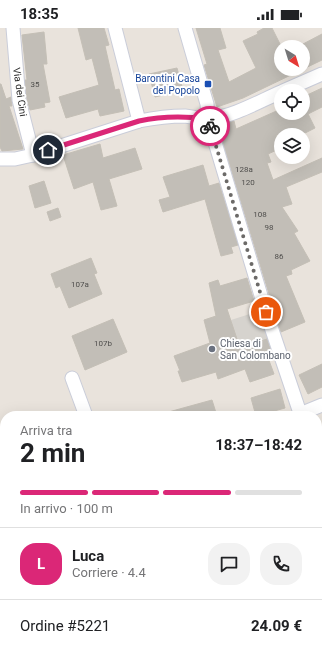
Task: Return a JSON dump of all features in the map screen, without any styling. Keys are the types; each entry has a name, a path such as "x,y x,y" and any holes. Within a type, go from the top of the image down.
{"street":[{"name":"Via dei Cini","path":"13,28 20,100 33,155"},
{"path":"115,28 139,121"},
{"path":"185,28 207,104 208,119 265,309 300,411"},
{"path":"298,84 322,74"},
{"path":"0,159 15,159 33,155 139,121 185,116 208,119 233,113 274,95"},
{"path":"72,378 84,411"},
{"path":"309,411 322,405"}],"shaded area":[{"path":"265,309 275,337 238,349 231,320"}],"building":[{"path":"78,28 104,28 109,45 105,46 115,90 119,89 124,111 100,116 98,109 66,118 59,97 99,85 92,58 86,60"},
{"path":"196,28 220,28 226,48 218,50 229,82 256,68 243,41 258,34 257,32 264,28 272,28 278,40 274,40 274,76 289,76 243,98 217,107 204,65 207,64"},
{"path":"44,32 47,64 43,64 50,102 44,103 45,107 30,110 27,99 25,80 27,80 22,35"},
{"path":"322,34 322,60 310,66 310,40"},
{"path":"177,68 183,90 155,97 149,74"},
{"path":"0,84 6,99 11,97 12,106 9,106 23,149 2,151 0,147"},
{"path":"322,88 322,107 310,113 310,94"},
{"path":"274,112 274,120 310,120 310,118 315,128 310,130 310,128 274,128 274,151 268,154 271,162 267,163 273,180 322,158 322,172 286,187 292,204 282,207 298,231 294,233 310,261 291,270 292,274 286,276 305,322 281,332 218,126 234,121 236,129"},
{"path":"100,144 103,158 135,148 142,169 109,179 117,206 101,210 93,182 74,189 63,155"},
{"path":"203,165 209,186 219,183 238,245 231,247 233,253 221,256 205,199 163,212 159,200 170,197 163,177"},
{"path":"44,181 51,203 35,208 29,186"},
{"path":"58,208 61,217 50,221 47,212"},
{"path":"91,258 97,273 94,274 102,294 69,308 60,286 56,288 51,274"},
{"path":"247,278 254,301 227,309 240,348 267,339 272,354 267,355 274,374 250,382 245,369 218,379 216,372 182,382 178,371 180,371 174,356 210,343 204,320 216,316 209,283 218,280 220,286"},
{"path":"113,319 127,352 85,370 72,336"},
{"path":"322,364 322,387 308,394 299,375"},
{"path":"280,389 285,408 274,411 255,411 251,398"},
{"path":"212,400 215,411 172,411"}],"way so far":[{"path":"210,126 266,312"}],"place":[{"name":"Barontini Casa del Popolo","path":"208,84"},
{"name":"Chiesa di San Colombano","path":"212,349"}],"route":[{"path":"48,150 139,121 153,118 185,116 208,119 210,126"}]}
